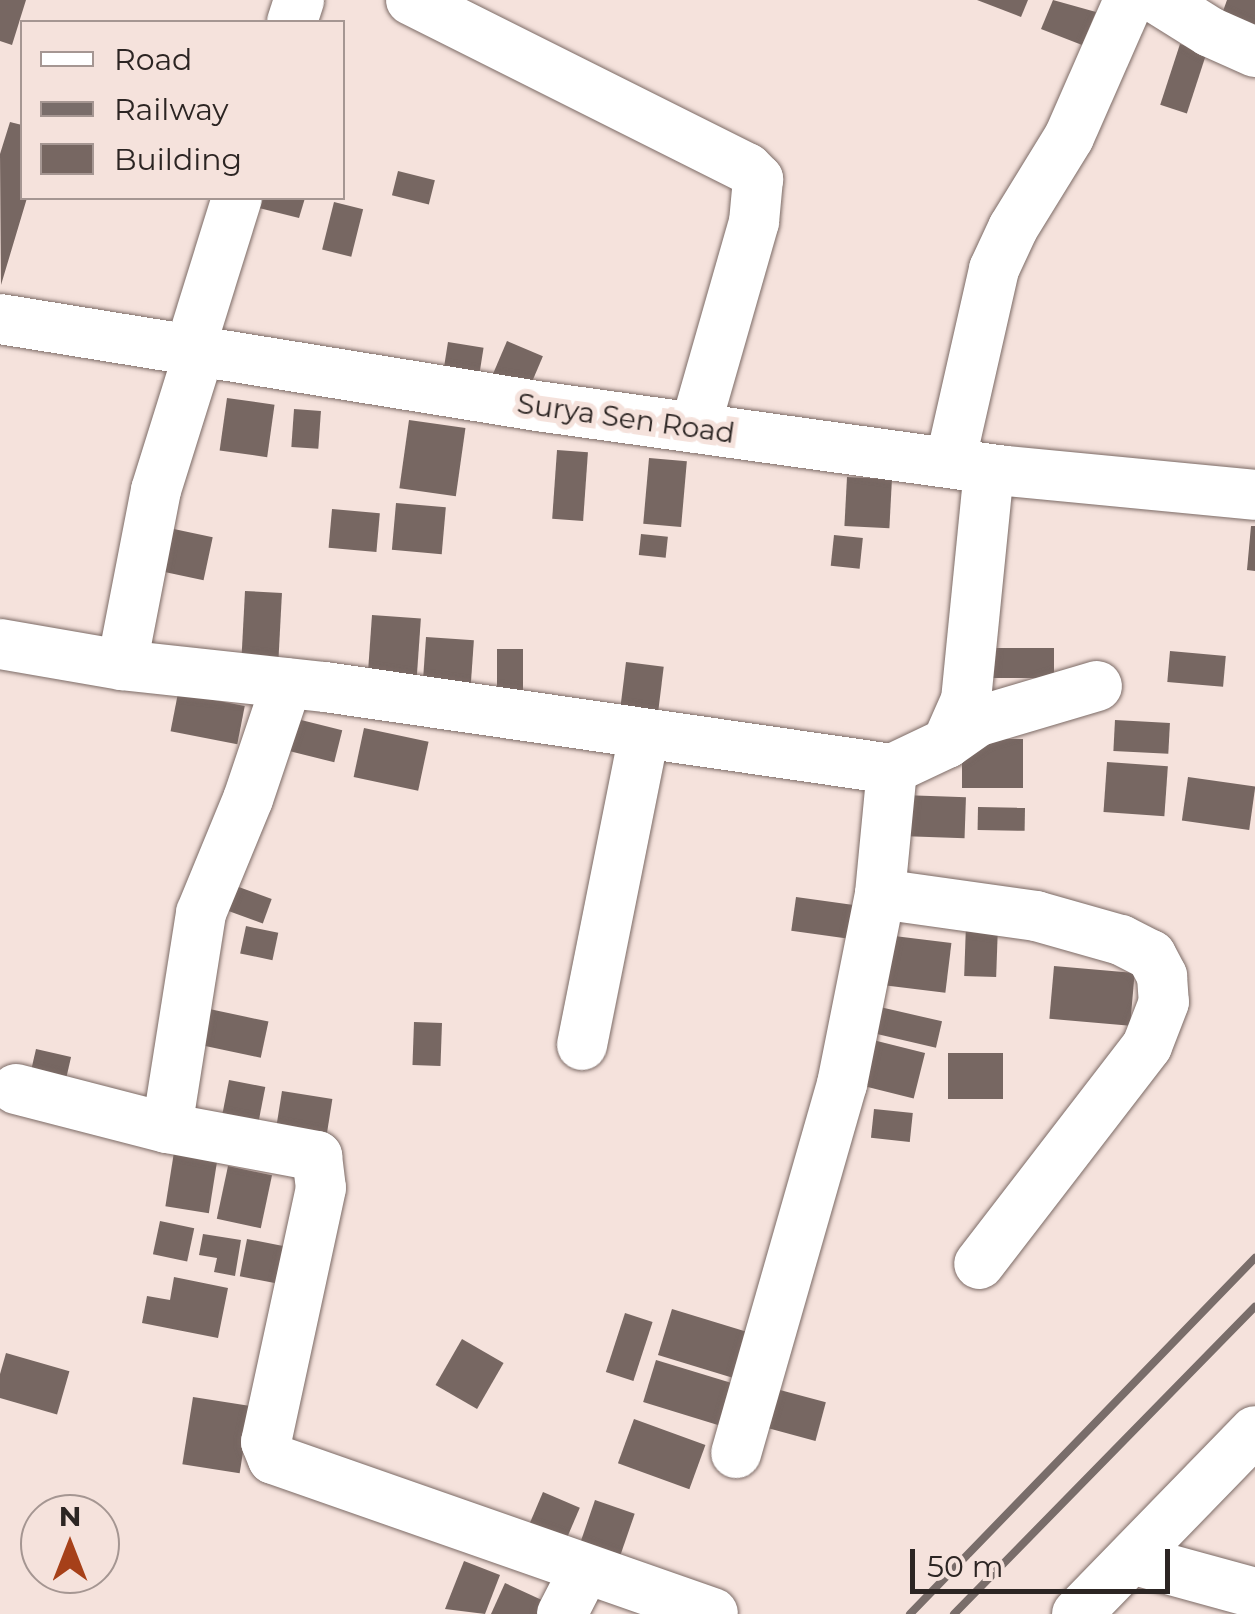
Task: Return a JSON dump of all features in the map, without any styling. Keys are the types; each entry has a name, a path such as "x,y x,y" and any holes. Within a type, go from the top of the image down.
{"street":[{"path":"411,0 748,168 758,179 760,197 754,222 695,428"},
{"path":"948,743 966,700 970,466 994,269 1012,228 1069,137 1130,2 1255,52"},
{"path":"122,665 156,490 236,200"},
{"name":"Surya Sen Road","path":"0,319 695,428 970,466 1255,495"},
{"path":"0,644 122,665 286,683 892,769 948,743 980,721 1096,686"},
{"path":"167,1128 200,913 248,799 286,683"},
{"path":"582,1045 644,735"},
{"path":"736,1453 842,1084 880,894 892,769"},
{"path":"880,894 1036,916 1121,940 1151,955 1162,976 1164,1002 1147,1046 979,1264"},
{"path":"5,1094 316,1156 321,1188 266,1442 273,1460 713,1613"},
{"path":"1077,1614 1255,1431"},
{"path":"1131,1558 1255,1593"},
{"path":"562,1614 584,1571"}],"building":[{"path":"0,0 26,0 12,45 0,41"},
{"path":"977,0 1028,0 1021,17"},
{"path":"1053,0 1096,12 1082,45 1041,29"},
{"path":"1227,0 1255,0 1255,37 1218,25"},
{"path":"1180,44 1207,53 1187,114 1160,105"},
{"path":"10,122 20,124 20,200 26,200 1,285 0,154"},
{"path":"398,171 435,180 429,204 392,195"},
{"path":"244,200 304,200 299,218 243,204"},
{"path":"334,202 363,209 351,257 322,250"},
{"path":"507,341 543,356 524,401 488,386"},
{"path":"448,342 484,348 477,388 442,382"},
{"path":"227,398 275,405 267,457 220,450"},
{"path":"294,409 321,411 318,449 291,447"},
{"path":"409,420 465,428 456,496 399,488"},
{"path":"557,450 588,452 583,521 552,519"},
{"path":"649,458 687,461 681,527 643,524"},
{"path":"847,477 892,479 889,528 844,526"},
{"path":"396,503 446,507 442,554 392,550"},
{"path":"332,509 380,513 376,552 329,548"},
{"path":"155,525 213,537 204,580 146,568"},
{"path":"1251,526 1255,526 1255,571 1247,570"},
{"path":"641,534 668,537 666,558 639,555"},
{"path":"834,535 863,538 860,569 831,566"},
{"path":"245,591 282,593 278,668 241,666"},
{"path":"372,615 421,618 416,685 367,682"},
{"path":"426,637 474,640 470,698 422,695"},
{"path":"982,648 1054,648 1054,678 982,678"},
{"path":"497,649 523,649 523,706 497,706"},
{"path":"1170,651 1226,656 1223,687 1167,682"},
{"path":"626,662 664,667 656,732 618,728"},
{"path":"178,693 245,706 237,744 171,731"},
{"path":"285,716 342,730 334,762 277,748"},
{"path":"1115,720 1170,723 1168,754 1113,751"},
{"path":"364,728 429,742 418,791 354,777"},
{"path":"962,739 1023,739 1023,788 962,788"},
{"path":"1107,762 1168,766 1164,816 1104,812"},
{"path":"1188,777 1255,786 1249,830 1182,821"},
{"path":"902,795 966,797 965,838 901,836"},
{"path":"978,807 1025,808 1025,831 978,830"},
{"path":"236,886 272,899 263,923 227,910"},
{"path":"796,897 855,905 851,939 791,931"},
{"path":"966,924 998,925 996,977 964,976"},
{"path":"246,926 278,933 272,960 240,953"},
{"path":"878,934 951,943 945,993 872,984"},
{"path":"1054,966 1135,973 1130,1026 1049,1019"},
{"path":"867,1004 942,1021 936,1048 861,1030"},
{"path":"200,1007 268,1022 261,1058 192,1043"},
{"path":"414,1022 442,1023 440,1066 412,1065"},
{"path":"861,1037 925,1053 914,1099 850,1083"},
{"path":"36,1049 71,1057 64,1087 29,1079"},
{"path":"948,1053 1003,1053 1003,1099 948,1099"},
{"path":"229,1080 265,1087 255,1140 219,1133"},
{"path":"282,1091 332,1099 324,1154 273,1146"},
{"path":"874,1109 913,1113 910,1142 871,1138"},
{"path":"174,1152 217,1159 209,1213 165,1206"},
{"path":"228,1166 272,1175 261,1228 217,1219"},
{"path":"160,1221 194,1228 187,1262 153,1254"},
{"path":"203,1234 241,1240 235,1276 214,1272 217,1258 199,1255"},
{"path":"247,1239 288,1247 281,1284 240,1276"},
{"path":"174,1277 228,1288 218,1338 142,1323 147,1296 170,1300"},
{"path":"672,1309 747,1332 733,1378 658,1355"},
{"path":"625,1313 653,1322 633,1381 606,1372"},
{"path":"462,1339 504,1363 477,1409 436,1385"},
{"path":"6,1353 69,1371 57,1414 0,1398 0,1374"},
{"path":"656,1360 732,1383 719,1425 643,1402"},
{"path":"765,1386 826,1402 816,1441 755,1425"},
{"path":"193,1397 250,1406 240,1473 182,1464"},
{"path":"634,1419 705,1445 689,1489 618,1463"},
{"path":"543,1492 580,1508 564,1544 527,1529"},
{"path":"595,1500 635,1514 618,1563 578,1549"},
{"path":"464,1561 500,1575 485,1614 445,1609"},
{"path":"505,1583 544,1601 538,1614 491,1614"}],"railway":[{"path":"910,1614 1255,1258"},
{"path":"954,1614 1255,1307"}]}
